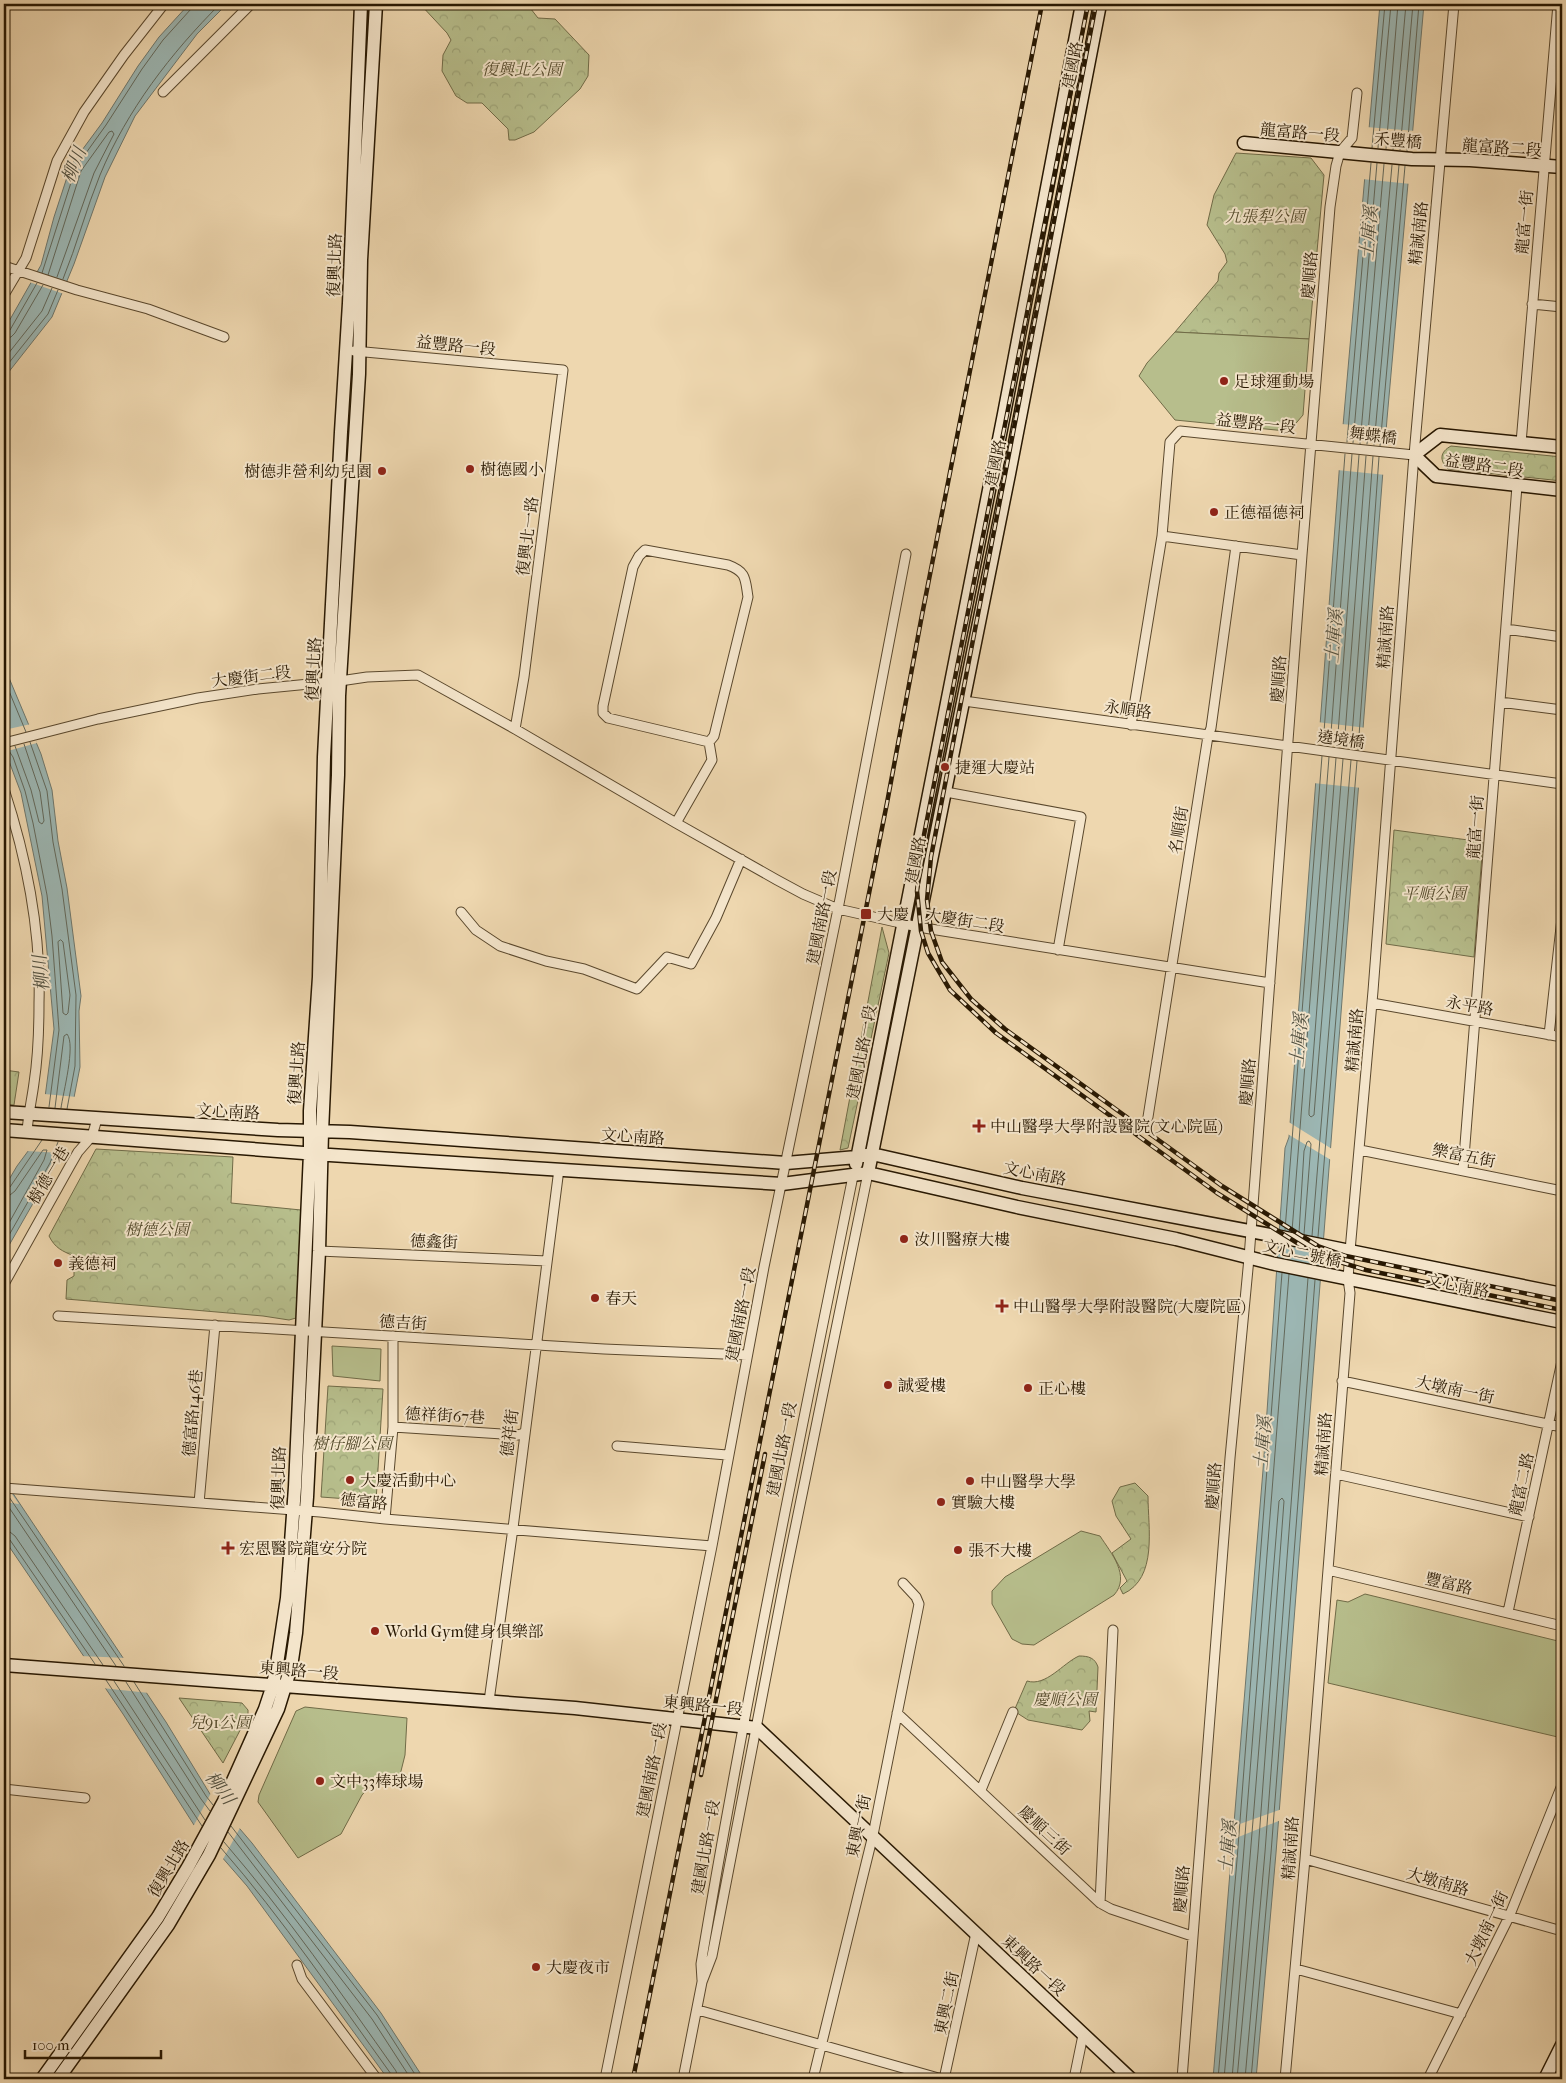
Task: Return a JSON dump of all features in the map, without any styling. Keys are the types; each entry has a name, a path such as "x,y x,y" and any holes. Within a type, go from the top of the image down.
{"main road":[{"name":"復興北路","path":"353,351 361,4"},
{"name":"復興北路","path":"228,1805 265,1709 278,1664 300,1510 315,1332 320,1251 316,1131 324,757 335,682 341,432 353,351 362,260 376,4"},
{"name":"建國路","path":"903,924 1006,405 1082,4"},
{"name":"建國路","path":"918,927 1100,4"},
{"name":"龍富路一段","path":"1244,142 1354,153"},
{"name":"禾豐橋","path":"1354,153 1440,160"},
{"name":"龍富路二段","path":"1440,160 1562,167"},
{"name":"益豐路二段","path":"1562,447 1440,435 1414,455 1436,476 1562,490"},
{"name":"建國北路一段","path":"853,1176 903,924"},
{"name":"建國北路一段","path":"868,1173 918,927"},
{"name":"文心南路","path":"4,1112 786,1163 872,1154 1022,1188 1251,1233"},
{"path":"4,1130 782,1184 868,1173 1017,1207 1176,1239 1249,1258"},
{"name":"復興北路","path":"58,2079 168,1925 206,1846 278,1709 286,1686 296,1634 300,1510 301,1330 316,1153"},
{"name":"文心二號橋","path":"1251,1233 1350,1251"},
{"name":"文心南路","path":"1350,1251 1562,1294"},
{"name":"文心二號橋","path":"1249,1258 1348,1279"},
{"name":"文心南路","path":"1348,1279 1562,1322"},
{"name":"東興路一段","path":"4,1665 489,1701 677,1718 757,1728 1131,2079"},
{"name":"復興北路","path":"42,2079 158,1917 206,1846"},
{"path":"1545,2079 1562,2045"},
{"path":"1560,2079 1562,2074"}],"street":[{"path":"4,295 26,258 57,161 84,112 124,55 164,4"},
{"path":"163,92 251,4"},
{"name":"精誠南路","path":"1285,2079 1296,1969 1336,1474 1350,1293 1348,1279 1350,1251 1372,1003 1414,455 1454,4"},
{"name":"龍富一街","path":"1521,443 1558,4"},
{"name":"慶順路","path":"1182,2079 1230,1458 1251,1233 1310,444 1330,207 1340,152 1352,138 1356,93"},
{"path":"4,266 17,272 77,290 148,309 224,337"},
{"path":"1532,304 1562,306"},
{"name":"益豐路一段","path":"353,351 563,370"},
{"name":"復興北一路","path":"515,729 528,646 563,370"},
{"name":"益豐路一段","path":"1162,536 1170,442 1180,431 1329,445"},
{"name":"舞蝶橋","path":"1329,445 1414,455"},
{"name":"龍富一街","path":"1463,1170 1517,486"},
{"path":"1131,724 1162,536 1302,555"},
{"name":"名順街","path":"1148,1117 1208,736 1211,728 1236,546"},
{"path":"676,823 712,760 709,742 714,736 748,597 745,576 738,568 645,550 633,567 603,713 608,718 709,742"},
{"name":"建國南路一段","path":"605,2079 712,1546 727,1455 838,909 906,554"},
{"path":"1506,629 1562,637"},
{"name":"大慶街二段","path":"4,743 98,719 198,698 258,689 376,676 418,675 803,894 838,909 918,927 1270,983"},
{"name":"永順路","path":"964,701 1288,746"},
{"path":"1500,702 1562,710"},
{"name":"遶境橋","path":"1288,746 1390,761"},
{"path":"1390,761 1562,784"},
{"path":"4,789 30,892 37,956 40,1001 34,1082 34,1114 31,1132"},
{"path":"946,792 1081,817 1058,950"},
{"path":"460,912 476,930 500,946 546,961 584,969 637,989 667,957 691,964 716,918 741,859"},
{"path":"1549,1035 1562,918"},
{"name":"永平路","path":"1372,1003 1562,1037"},
{"path":"92,1136 97,1119"},
{"name":"樹德一巷","path":"4,1284 70,1164 92,1136"},
{"name":"樂富五街","path":"1360,1150 1562,1191"},
{"name":"德祥街","path":"489,1701 559,1169"},
{"name":"建國北路一段","path":"702,1982 712,1956 786,1573 868,1173"},
{"name":"建國北路一段","path":"683,2079 698,2010 702,1982 701,1964 743,1726 853,1176"},
{"name":"德鑫街","path":"320,1251 547,1261"},
{"name":"德吉街","path":"58,1316 536,1345 747,1355"},
{"name":"德富路146巷","path":"199,1503 215,1325"},
{"path":"386,1519 393,1428 394,1336"},
{"name":"龍富二路","path":"1508,1612 1562,1361"},
{"name":"大墩南一街","path":"1342,1381 1562,1427"},
{"name":"德祥街67巷","path":"393,1428 518,1435 524,1433"},
{"path":"617,1446 727,1455"},
{"path":"1336,1474 1529,1517"},
{"name":"德富路","path":"8,1488 300,1510 712,1546"},
{"name":"豐富路","path":"1328,1570 1562,1626"},
{"name":"東興一街","path":"813,2079 820,2044 873,1835 919,1604 916,1597 903,1583"},
{"path":"1100,1903 1113,1630"},
{"path":"981,1790 1014,1712"},
{"name":"慶順三街","path":"897,1713 1100,1903 1110,1910 1192,1936"},
{"name":"大墩南一街","path":"1428,2079 1509,1917 1562,1785"},
{"path":"4,1789 85,1798"},
{"name":"大墩南路","path":"1305,1859 1562,1931"},
{"name":"東興二街","path":"943,2079 976,1933"},
{"path":"298,1966 302,1979 377,2079"},
{"path":"1296,1969 1461,2014"},
{"path":"698,2010 943,2079"},
{"path":"1074,2079 1083,2035"}],"green space":[{"name":"復興北公園","path":"420,4 527,4 538,18 555,19 589,55 588,76 580,89 534,132 515,140 509,140 508,129 482,103 467,103 456,96 442,71 443,55 451,40 447,33"},
{"name":"九張犁公園","path":"1236,153 1311,158 1324,175 1309,339 1175,332 1218,281 1219,273 1227,262 1225,254 1207,225 1214,195"},
{"name":"足球運動場","path":"1175,332 1309,339 1303,415 1291,429 1286,431 1175,420 1139,376 1147,363"},
{"path":"1451,446 1562,457 1562,481 1448,469 1443,462 1442,456"},
{"name":"平順公園","path":"1394,830 1483,842 1474,957 1386,944"},
{"path":"882,927 889,953 848,1148 840,1150"},
{"path":"4,1070 19,1072 14,1105 4,1104"},
{"name":"樹德公園","path":"96,1149 233,1157 231,1203 301,1210 296,1318 289,1320 263,1316 66,1299 67,1280 74,1276 74,1256 59,1249 49,1236"},
{"path":"332,1346 381,1349 380,1381 333,1376"},
{"name":"樹仔腳公園","path":"328,1386 383,1389 376,1501 321,1497"},
{"path":"1135,1483 1148,1496 1149,1551 1142,1576 1134,1587 1123,1594 1120,1588 1127,1581 1112,1553 1131,1539 1116,1516 1112,1501 1120,1487"},
{"path":"1081,1531 1100,1536 1114,1557 1120,1572 1119,1588 1114,1595 1034,1645 1022,1644 1012,1639 992,1604 992,1591 1005,1577"},
{"path":"1365,1594 1562,1642 1562,1738 1328,1683 1337,1600 1348,1602"},
{"name":"慶順公園","path":"1079,1656 1091,1658 1098,1667 1096,1712 1089,1711 1090,1721 1082,1730 1028,1720 1014,1711 1027,1681 1041,1681 1048,1678"},
{"name":"兒91公園","path":"179,1698 242,1703 248,1710 248,1715 223,1763"},
{"name":"文中33棒球場","path":"305,1707 407,1718 405,1755 399,1779 391,1783 381,1774 362,1795 341,1834 298,1858 258,1802 259,1795 296,1711"}],"water":[{"name":"柳川","path":"189,4 227,4 197,34 135,116 105,177 74,264 52,317 4,378 4,330 41,265 71,165 102,123 159,37"},
{"name":"土庫溪","path":"1380,4 1424,4 1387,419 1276,1853 1256,2079 1213,2079 1263,1470 1285,1148 1289,1137 1340,460"},
{"path":"4,666 41,754 52,790 81,996 79,1011 80,1067 68,1128 55,1165 4,1254 4,1188 17,1166 40,1135 54,1029 42,896 21,793 4,748"},
{"path":"4,1480 166,1722 210,1794 252,1843 381,2013 424,2079 388,2079 247,1886 194,1825 123,1714 4,1539"}],"pier":[{"path":"1366,127 1416,131 1411,184 1362,179"},
{"path":"35,271 68,283 64,294 29,282"},
{"path":"1341,424 1389,428 1386,475 1337,470"},
{"path":"1317,722 1367,728 1362,788 1313,783"},
{"path":"31,724 37,743 4,752 4,730"},
{"path":"44,1094 77,1097 71,1129 62,1153 26,1151 37,1135"},
{"path":"1287,1121 1332,1149 1331,1160 1286,1133"},
{"path":"4,1483 19,1504 4,1502"},
{"path":"80,1656 127,1658 149,1693 102,1688"},
{"path":"212,1791 241,1826 222,1861 193,1827"},
{"path":"1282,1809 1281,1820 1231,1840 1232,1822 1237,1825"}],"railway":[{"path":"633,2079 887,803 1042,4"},
{"path":"1088,4 922,845 917,891 921,931 928,953 950,990 996,1033 1217,1193 1307,1249 1330,1259 1366,1270 1562,1310"},
{"path":"1096,4 931,857 927,900 931,931 942,962 971,999 1005,1029 1222,1186 1318,1246 1346,1256 1562,1301"},
{"path":"701,1775 765,1454"}],"place":[{"name":"足球運動場","path":"1224,381"},
{"name":"樹德國小","path":"470,469"},
{"name":"樹德非營利幼兒園","path":"382,471"},
{"name":"正德福德祠","path":"1214,512"},
{"name":"捷運大慶站","path":"945,767"},
{"name":"大慶","path":"866,914"},
{"name":"中山醫學大學附設醫院(文心院區)","path":"979,1126"},
{"name":"汝川醫療大樓","path":"904,1239"},
{"name":"義德祠","path":"58,1263"},
{"name":"春天","path":"595,1298"},
{"name":"中山醫學大學附設醫院(大慶院區)","path":"1002,1306"},
{"name":"誠愛樓","path":"888,1385"},
{"name":"正心樓","path":"1028,1388"},
{"name":"大慶活動中心","path":"350,1480"},
{"name":"中山醫學大學","path":"970,1481"},
{"name":"實驗大樓","path":"941,1502"},
{"name":"宏恩醫院龍安分院","path":"228,1548"},
{"name":"張不大樓","path":"958,1550"},
{"name":"World Gym健身俱樂部","path":"375,1631"},
{"name":"文中33棒球場","path":"320,1781"},
{"name":"大慶夜市","path":"536,1967"}]}
